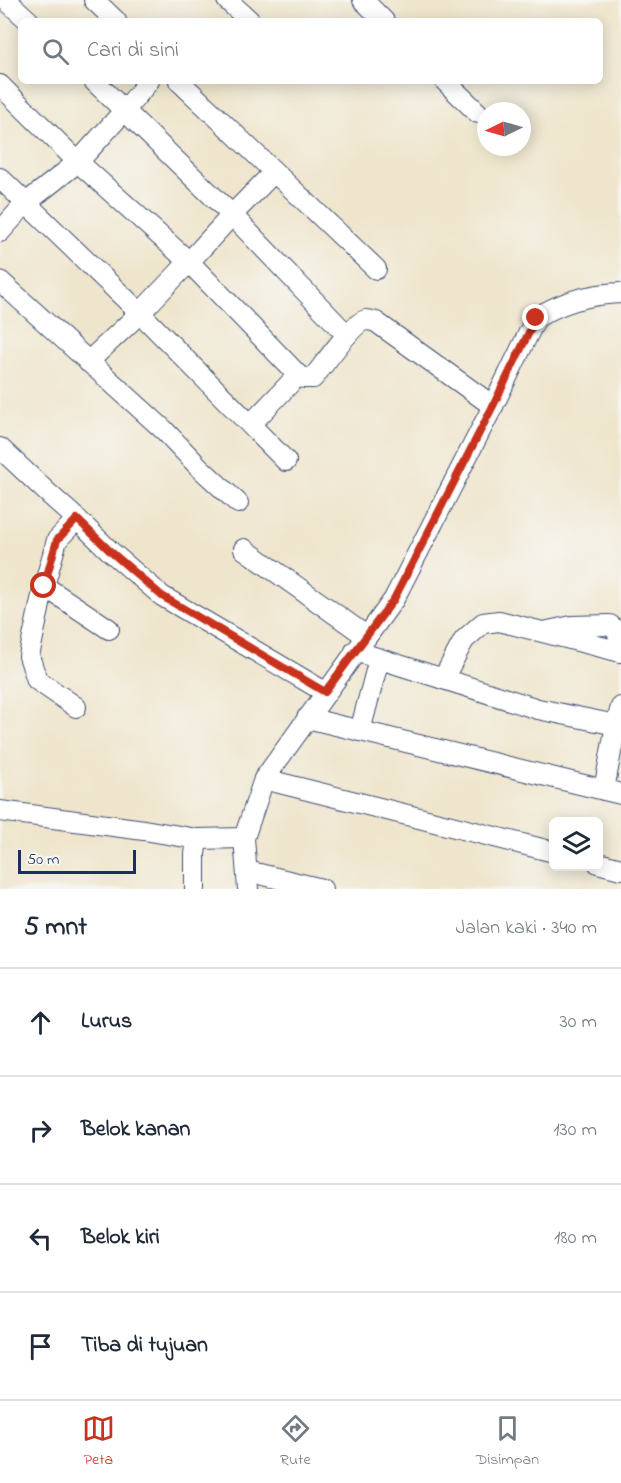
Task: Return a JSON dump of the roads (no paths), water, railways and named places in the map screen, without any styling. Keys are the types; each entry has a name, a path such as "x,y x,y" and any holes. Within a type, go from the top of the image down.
{"street":[{"path":"6,0 26,18"},
{"path":"94,0 113,18"},
{"path":"227,0 247,18"},
{"path":"363,0 381,18"},
{"path":"97,84 232,214 347,334"},
{"path":"0,232 26,203 78,162 147,84"},
{"path":"182,84 376,269"},
{"path":"448,84 477,112"},
{"path":"0,86 78,162 189,262 298,375 304,378 314,378 347,334 365,320 376,322 493,406"},
{"path":"88,362 140,313 274,172"},
{"path":"0,178 140,313 286,461"},
{"path":"0,281 164,430 238,503"},
{"path":"317,888 247,880 244,838 264,779 394,599 536,318 550,309 586,297 621,293"},
{"path":"251,424 298,375"},
{"path":"0,448 110,551 162,596 325,692"},
{"path":"76,707 37,680 29,656 44,586 57,540 77,519"},
{"path":"244,549 379,658 538,709 619,719 613,792 307,718"},
{"path":"44,586 109,629"},
{"path":"443,679 464,640 483,623 499,621 543,632 572,626 610,625 618,632 620,652"},
{"path":"360,731 379,658"},
{"path":"264,779 549,851"},
{"path":"0,811 197,839 244,838"},
{"path":"195,889 197,839"},
{"path":"603,864 621,869"}]}
